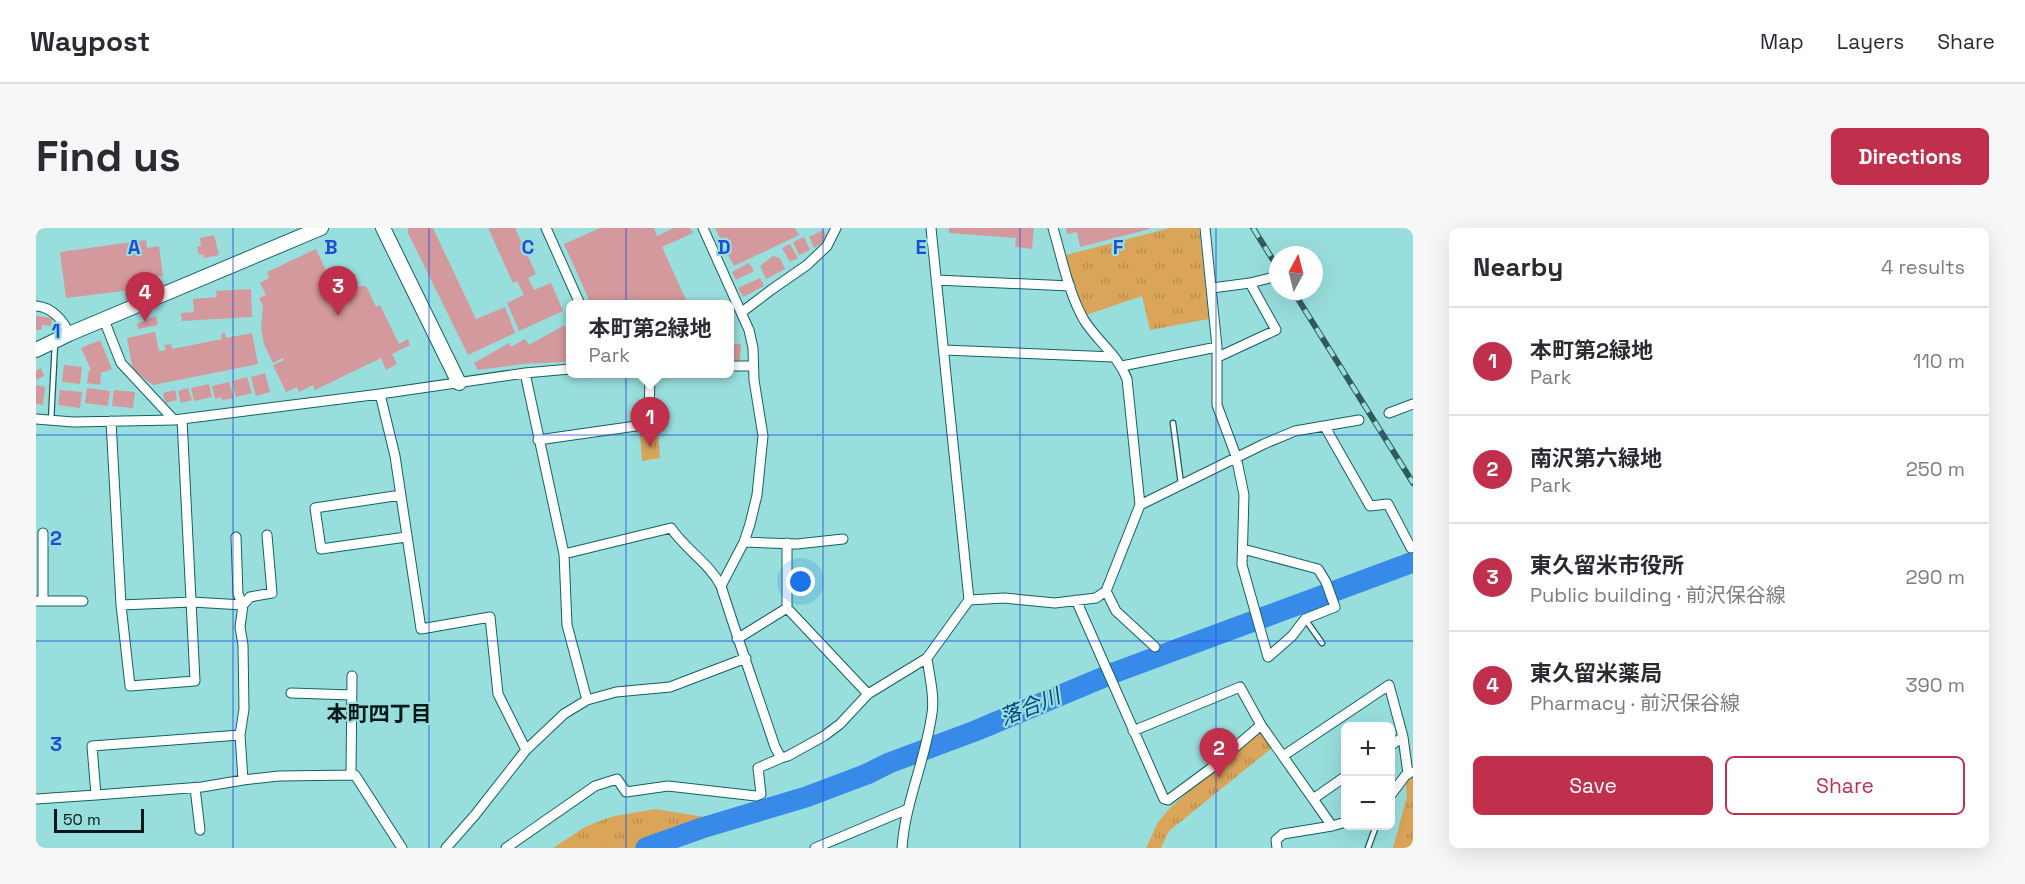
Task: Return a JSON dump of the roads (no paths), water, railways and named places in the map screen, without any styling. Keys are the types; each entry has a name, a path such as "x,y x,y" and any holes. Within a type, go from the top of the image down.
{"main road":[{"path":"36,350 321,228"},
{"path":"383,228 459,383"}],"street":[{"path":"546,228 578,300"},
{"path":"703,228 749,330 763,436 758,495 744,542 721,586"},
{"path":"742,312 807,265 827,246 837,228"},
{"path":"506,848 594,786 617,779 626,792 668,786 756,796 761,794 758,768 788,756 824,736 840,724 868,694 927,658 969,600 931,228"},
{"path":"969,600 1004,598 1054,603 1096,598 1106,591 1140,505 1127,380 1122,366 1085,320 1070,286 1053,228"},
{"path":"1205,228 1217,352 1217,405 1236,456 1244,495 1242,565 1268,657 1292,636 1305,619 1335,607 1318,568 1243,549"},
{"path":"1212,288 1269,279"},
{"path":"936,280 1070,286"},
{"path":"1122,366 1217,352 1276,330 1250,283"},
{"path":"36,306 41,306 56,315 64,323 69,334"},
{"path":"104,320 121,363 178,419 192,602 195,681 130,686 121,605 111,421"},
{"path":"944,350 1114,357"},
{"path":"734,366 753,366"},
{"path":"36,419 51,421 178,419 566,369"},
{"path":"525,373 564,554 567,625 587,700"},
{"path":"538,440 636,426 649,418 650,378"},
{"path":"380,394 395,456 421,629 490,617 498,694 526,750"},
{"path":"1389,413 1413,404"},
{"path":"1140,505 1236,456 1295,432 1359,420"},
{"path":"1325,427 1370,506 1388,504 1411,548"},
{"path":"401,495 315,508 321,549 406,537"},
{"path":"564,554 671,528 703,561 721,586 737,639 746,658 775,747 781,758"},
{"path":"43,533 39,601 82,601"},
{"path":"243,605 250,597 272,593 267,535"},
{"path":"236,537 238,594 243,605 240,627 243,645 244,710 240,735 243,780"},
{"path":"744,542 787,543 843,539"},
{"path":"787,543 787,608 868,694"},
{"path":"1106,591 1116,611 1155,647"},
{"path":"1076,600 1164,799 1168,800 1210,769 1261,725"},
{"path":"121,605 192,602 243,605"},
{"path":"737,639 787,608"},
{"path":"446,848 526,750 564,714 587,700 616,692 670,687 746,658"},
{"path":"902,848 908,809 933,710 927,658"},
{"path":"351,775 352,676"},
{"path":"1283,756 1389,685 1411,772 1395,790"},
{"path":"1133,730 1240,687 1261,725 1332,826"},
{"path":"291,693 352,695"},
{"path":"96,795 92,746 240,735"},
{"path":"1395,743 1403,737"},
{"path":"36,799 195,788 279,776 355,775 402,848"},
{"path":"1313,799 1341,779"},
{"path":"195,788 200,830"},
{"path":"815,848 908,809"},
{"path":"1277,848 1276,840 1283,834 1341,823"}],"lane":[{"path":"51,421 55,340"},
{"path":"1173,423 1181,484"},
{"path":"1305,619 1322,643"},
{"path":"1368,848 1374,830"}],"waterway":[{"name":"落合川","path":"646,848 702,828 806,797 975,731 1116,672 1413,562"}],"railway":[{"path":"1253,228 1269,254"},
{"path":"1299,300 1413,483"}],"place":[{"name":"東久留米市役所","path":"338,316"},
{"name":"東久留米薬局","path":"145,322"},
{"name":"本町第2緑地","path":"650,447"},
{"name":"南沢第六緑地","path":"1219,778"}],"district":[{"name":"本町四丁目","path":"379,714"}]}
